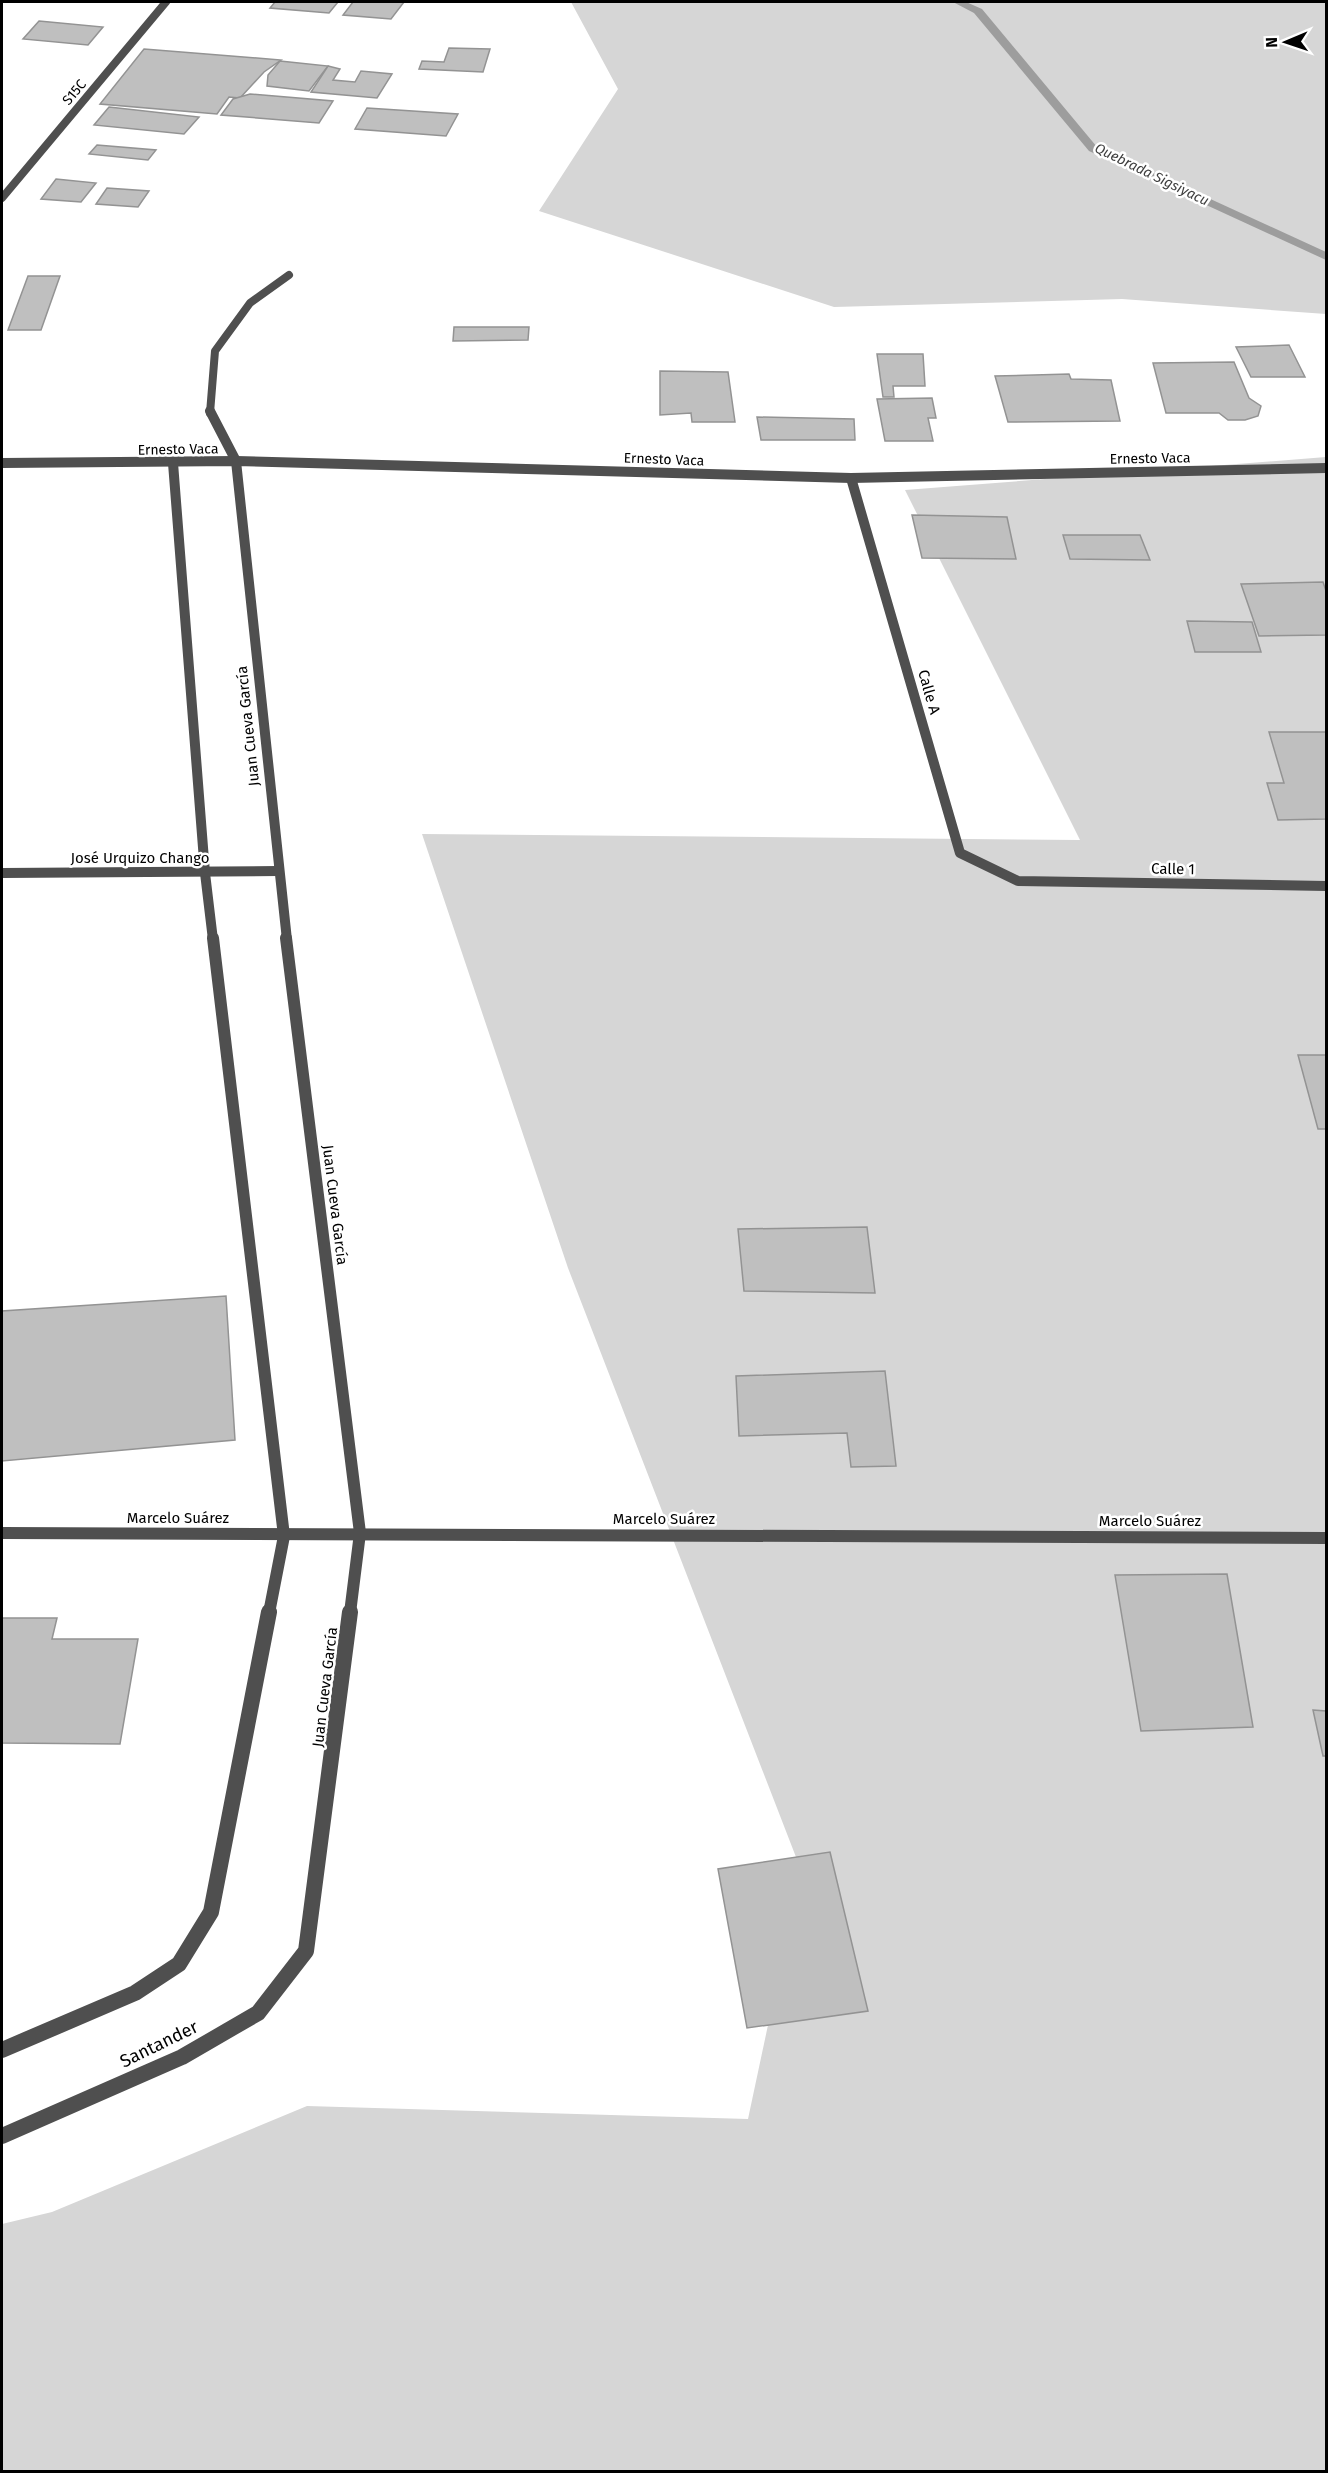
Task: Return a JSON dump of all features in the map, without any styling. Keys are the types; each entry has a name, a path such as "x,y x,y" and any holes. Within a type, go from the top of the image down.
{"street":[{"name":"S15C","path":"2,198 166,2"},
{"path":"237,461 210,414 215,351 250,303 289,275"},
{"name":"Ernesto Vaca","path":"2,463 173,464 237,461 851,478 1326,468"},
{"name":"Juan Cueva García","path":"237,461 278,871 360,1533 306,1951"},
{"path":"2,2049 135,1994 179,1964 212,1912 284,1536 205,873 173,464"},
{"name":"Calle A","path":"851,478 960,853 1018,881"},
{"name":"José Urquizo Chango","path":"2,873 278,871"},
{"name":"Calle 1","path":"1018,881 1326,886"},
{"name":"Marcelo Suárez","path":"2,1533 284,1536 360,1533 1326,1538"},
{"name":"Santander","path":"2,2136 182,2057 258,2013 306,1951"}],"shaded area":[{"path":"571,2 1326,2 1326,314 1122,299 834,307 539,211 618,89"},
{"path":"1326,457 1326,2471 2,2471 2,2224 52,2212 307,2106 748,2119 801,1870 568,1268 422,834 1080,840 905,490"}],"building":[{"path":"275,2 338,2 329,13 270,8"},
{"path":"353,2 404,2 391,19 343,15"},
{"path":"39,21 103,27 88,45 23,39"},
{"path":"449,48 490,49 483,72 419,69 422,61 444,62"},
{"path":"144,49 281,60 264,72 240,98 229,97 217,114 100,104"},
{"path":"280,61 328,66 309,91 267,86 268,75"},
{"path":"328,66 340,69 333,80 355,82 361,71 392,74 377,98 311,92"},
{"path":"250,94 333,101 319,123 221,115 233,99"},
{"path":"109,107 199,117 184,134 94,125"},
{"path":"367,108 458,114 446,136 355,129"},
{"path":"97,145 156,150 148,160 89,154"},
{"path":"56,179 96,183 81,202 41,199"},
{"path":"107,188 149,191 138,207 96,204"},
{"path":"28,276 60,276 41,330 8,330"},
{"path":"454,327 529,327 528,340 453,341"},
{"path":"1289,345 1305,377 1251,377 1236,347"},
{"path":"877,354 923,354 925,386 893,386 894,397 883,397"},
{"path":"1234,362 1249,398 1261,406 1258,416 1245,420 1228,420 1219,413 1166,413 1153,363"},
{"path":"660,371 728,372 735,422 692,422 691,413 660,415"},
{"path":"1069,374 1071,379 1111,380 1120,421 1008,422 995,376"},
{"path":"932,398 936,418 928,418 933,441 885,441 877,399"},
{"path":"757,417 854,419 855,440 761,440"},
{"path":"912,515 1007,517 1016,559 922,558"},
{"path":"1063,535 1140,535 1150,560 1070,559"},
{"path":"1323,582 1326,591 1326,635 1259,636 1241,584"},
{"path":"1187,621 1252,622 1261,652 1195,652"},
{"path":"1269,732 1326,732 1326,819 1278,820 1267,783 1284,783"},
{"path":"1298,1055 1326,1055 1326,1129 1318,1129"},
{"path":"867,1227 875,1293 744,1291 738,1229"},
{"path":"226,1296 235,1440 2,1461 2,1311"},
{"path":"885,1371 896,1466 851,1467 847,1433 739,1436 736,1376"},
{"path":"1227,1574 1253,1727 1141,1731 1115,1575"},
{"path":"2,1618 57,1618 52,1639 138,1639 120,1744 2,1743"},
{"path":"1313,1710 1326,1711 1326,1756 1323,1756"},
{"path":"830,1852 868,2011 747,2028 718,1869"}],"waterway":[{"name":"Quebrada Sigsiyacu","path":"958,2 978,11 1093,149 1326,256"}]}
